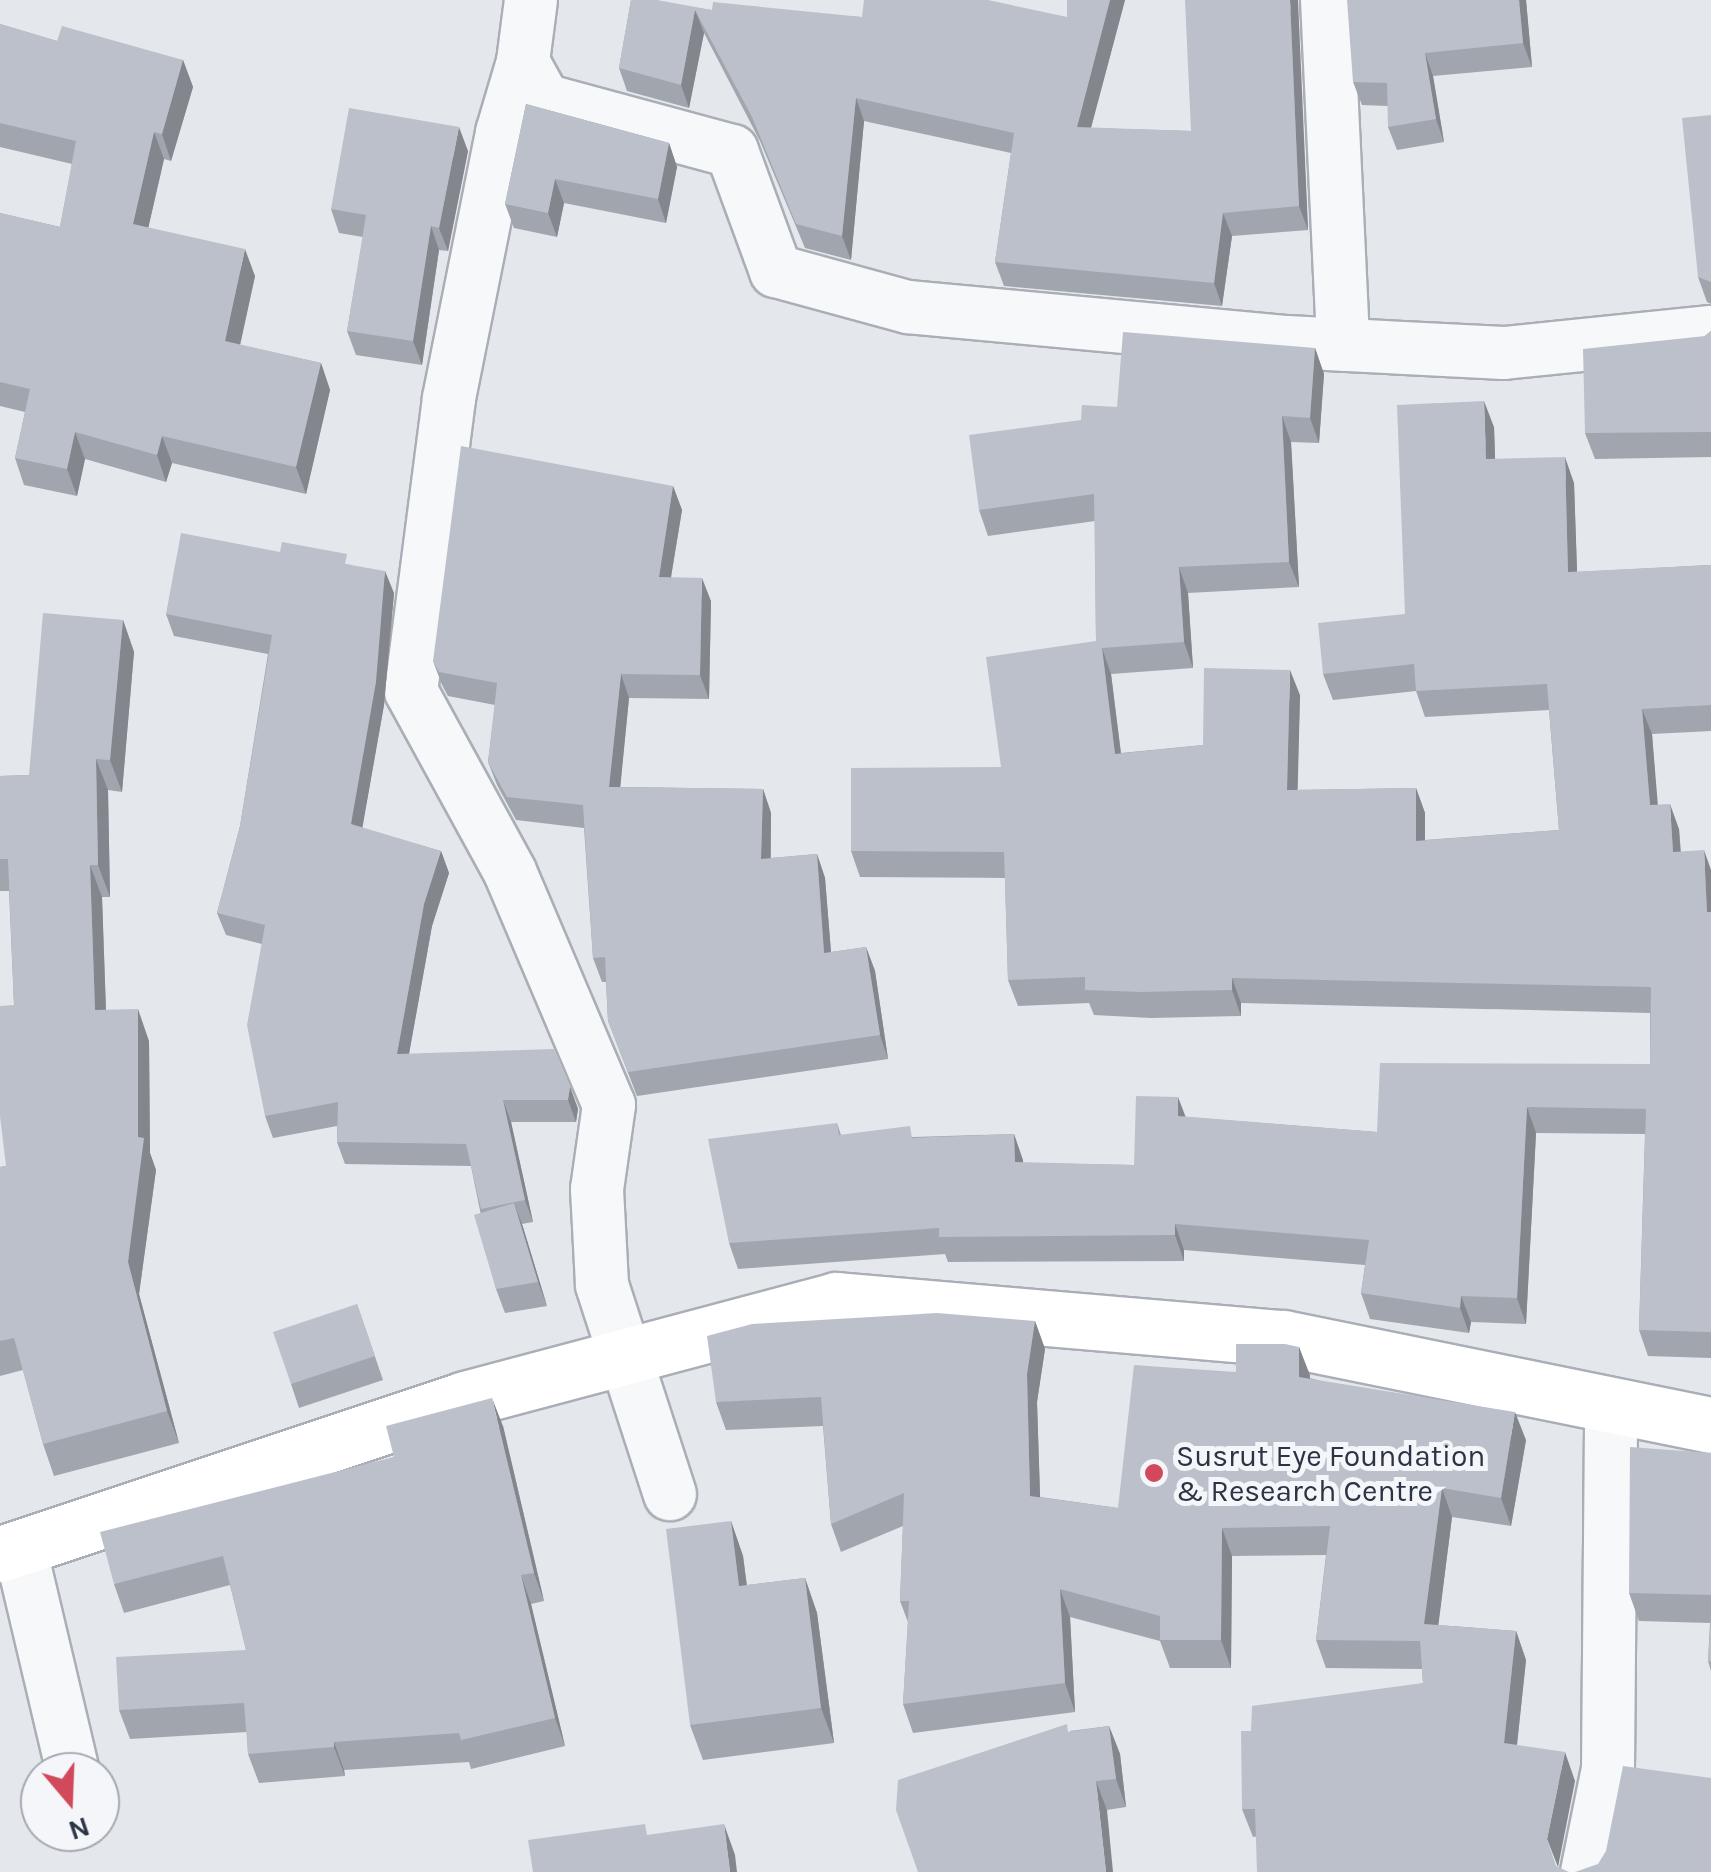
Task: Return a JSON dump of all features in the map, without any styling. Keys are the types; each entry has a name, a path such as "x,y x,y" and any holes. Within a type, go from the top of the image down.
{"main road":[{"path":"10,1553 465,1399 836,1300 1283,1338 1711,1425"}],"street":[{"path":"530,0 524,62 502,133 449,399 412,691 510,872 609,1105 598,1189 602,1285 670,1494"},
{"path":"1327,0 1343,345"},
{"path":"524,62 544,100 732,151 776,271 908,306 1343,345 1504,354 1711,332"},
{"path":"1588,1872 1608,1769 1611,1405"},
{"path":"10,1553 67,1752"}],"building":[{"path":"631,0 657,0 712,10 713,2 862,17 864,0 988,0 1067,17 1067,0 1110,0 1077,127 1191,131 1185,0 1290,0 1299,206 1223,213 1214,283 995,262 1014,133 856,98 842,236 796,224 752,117 695,10 681,85 619,68"},
{"path":"1347,0 1519,0 1523,43 1425,53 1436,119 1388,127 1387,83 1353,82"},
{"path":"0,24 57,41 62,26 183,60 162,134 154,132 133,224 245,249 225,341 321,363 296,467 162,436 157,455 75,432 67,469 15,458 30,389 0,382 0,213 60,227 76,141 0,123"},
{"path":"526,104 669,143 658,199 555,179 548,213 505,204"},
{"path":"349,108 459,127 439,228 431,226 413,341 347,331 366,215 331,209"},
{"path":"1711,115 1711,282 1698,277 1682,118"},
{"path":"1711,331 1711,432 1585,433 1583,349 1705,336"},
{"path":"1123,332 1315,348 1310,418 1282,416 1289,562 1179,567 1184,642 1102,648 1115,754 1203,745 1204,668 1290,670 1287,790 1416,788 1416,841 1559,830 1547,684 1416,691 1414,664 1323,674 1318,623 1405,614 1397,405 1484,401 1486,459 1565,457 1568,572 1711,565 1711,705 1642,709 1650,805 1670,804 1673,852 1704,850 1707,912 1711,912 1711,1332 1639,1330 1646,1109 1527,1107 1517,1298 1461,1296 1460,1308 1361,1293 1369,1240 1175,1224 1175,1235 939,1237 939,1228 729,1243 708,1139 837,1123 839,1135 910,1126 912,1138 1014,1134 1015,1162 1134,1165 1136,1096 1178,1097 1178,1116 1377,1132 1380,1063 1650,1064 1651,987 1232,978 1232,990 1142,992 1085,990 1085,977 1008,980 1004,852 851,851 851,768 1001,767 986,657 1096,641 1094,494 979,510 969,435 1081,420 1082,405 1117,407"},
{"path":"461,446 673,486 659,577 702,578 700,675 621,674 609,787 763,789 761,859 817,854 824,953 866,947 880,1035 628,1072 608,1021 605,957 593,958 583,805 507,797 488,762 497,683 439,672 433,661"},
{"path":"181,533 280,552 282,542 347,554 345,564 385,571 376,682 351,824 441,851 424,904 397,1054 554,1049 570,1087 568,1100 503,1100 525,1200 481,1209 466,1144 337,1142 338,1102 265,1116 247,1025 265,925 217,913 240,826 272,635 166,614"},
{"path":"43,613 123,620 110,760 96,759 98,865 90,865 95,1010 138,1009 138,1137 144,1138 128,1262 167,1411 43,1444 14,1338 0,1341 0,1167 6,1166 0,1116 0,1006 14,1005 8,859 0,859 0,776 29,775"},
{"path":"514,1203 538,1282 496,1289 474,1215"},
{"path":"357,1304 375,1356 291,1384 273,1332"},
{"path":"937,1313 1035,1321 1027,1374 1030,1496 1118,1508 1134,1365 1236,1372 1236,1344 1299,1347 1299,1377 1515,1412 1501,1498 1442,1488 1424,1624 1516,1631 1504,1743 1565,1752 1547,1839 1556,1866 1569,1872 1257,1872 1255,1809 1242,1809 1241,1731 1251,1731 1252,1706 1423,1683 1420,1641 1316,1640 1330,1526 1222,1528 1221,1640 1160,1640 1160,1616 1060,1589 1065,1683 903,1704 909,1601 900,1601 904,1493 831,1524 821,1397 716,1402 707,1336 752,1324"},
{"path":"492,1398 534,1573 521,1575 555,1718 461,1740 459,1733 334,1742 334,1747 248,1754 244,1703 119,1710 116,1657 246,1650 223,1556 114,1584 100,1532 394,1457 386,1426"},
{"path":"1630,1447 1711,1453 1711,1595 1629,1593"},
{"path":"731,1521 739,1586 805,1578 821,1708 690,1725 666,1529"},
{"path":"1711,1616 1711,1662 1708,1661"},
{"path":"1067,1724 1068,1732 1109,1726 1116,1779 1096,1781 1106,1872 918,1872 896,1810 898,1780"},
{"path":"1623,1766 1711,1778 1711,1872 1575,1872 1598,1864 1606,1851"},
{"path":"645,1824 647,1835 724,1824 730,1872 533,1872 528,1840"}],"place":[{"name":"Susrut Eye Foundation & Research Centre","path":"1154,1473"}]}
